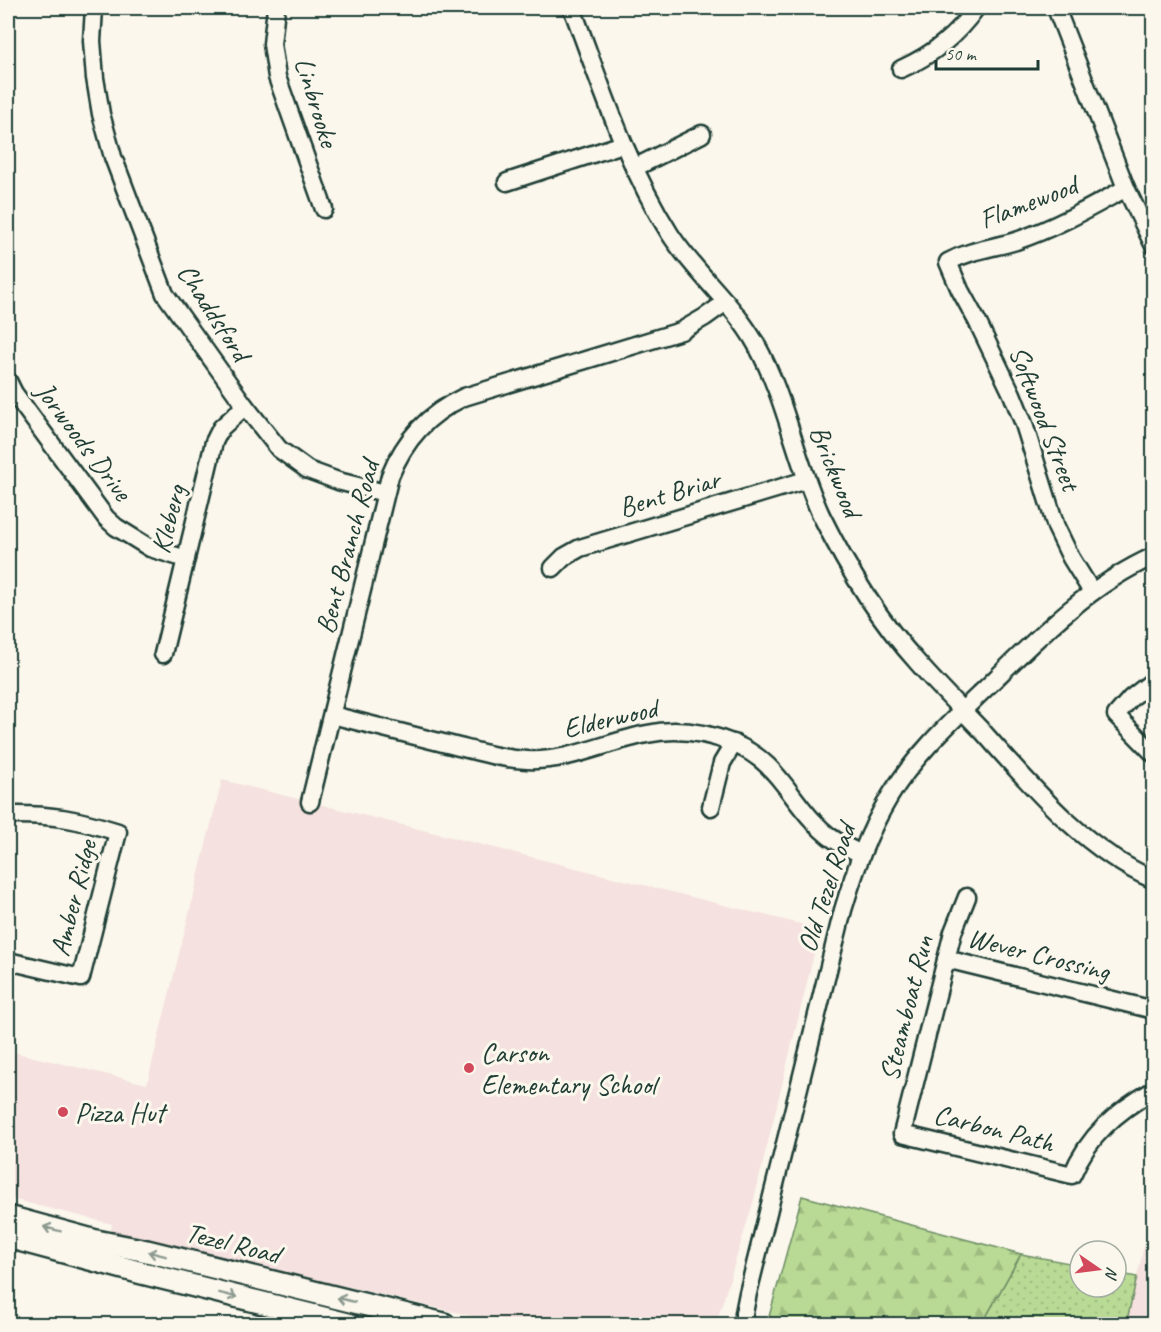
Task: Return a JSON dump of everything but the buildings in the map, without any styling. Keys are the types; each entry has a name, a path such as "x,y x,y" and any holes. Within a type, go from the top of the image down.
{"main road":[{"name":"Tezel Road","path":"8,1217 96,1241 147,1251 444,1324"},
{"name":"Tezel Road","path":"8,1237 142,1273 286,1317 348,1324"}],"street":[{"name":"Chaddsford","path":"94,8 92,41 100,114 113,157 165,294 245,406 279,449 308,470 386,493"},
{"name":"Linbrooke","path":"276,8 272,44 277,77 324,209"},
{"name":"Brickwood","path":"572,8 622,144 649,201 672,238 726,302 754,341 765,361 777,389 806,480 847,565 866,596 916,661 1079,832 1118,862 1154,880"},
{"path":"901,69 917,62 945,44 976,8"},
{"path":"1056,8 1126,189 1154,246"},
{"path":"634,168 702,134"},
{"path":"507,182 622,144"},
{"name":"Flamewood","path":"948,262 962,254 1015,241 1057,226 1126,189"},
{"name":"Softwood Street","path":"948,262 1016,404 1056,527 1071,558 1092,592"},
{"name":"Bent Branch Road","path":"310,802 386,493 396,459 410,438 428,419 449,404 464,397 681,331 726,302"},
{"name":"Jorwoods Drive","path":"8,381 14,393 106,518 138,542 162,553 186,559"},
{"name":"Kleberg","path":"163,654 214,442 221,428 245,406"},
{"name":"Bent Briar","path":"553,568 564,557 580,548 806,480"},
{"name":"Old Tezel Road","path":"741,1321 843,909 871,830 890,796 912,764 963,710 1058,618 1092,592 1154,556"},
{"path":"1154,680 1131,698 1116,715 1154,754"},
{"name":"Elderwood","path":"332,715 495,756 527,760 567,756 646,734 661,732 700,734 734,743 761,759 823,831 861,854"},
{"path":"711,807 722,764 734,743"},
{"name":"Amber Ridge","path":"8,815 59,816 118,832 81,978 8,961"},
{"name":"Steamboat Run","path":"902,1134 953,932 967,897"},
{"name":"Wever Crossing","path":"946,959 1154,1010"},
{"name":"Carbon Path","path":"902,1134 1072,1175 1089,1142 1101,1128 1114,1116 1154,1090"}],"shaded area":[{"name":"Carson Elementary School","path":"222,780 820,929 753,1203 716,1324 506,1324 111,1231 112,1224 8,1198 8,1051 147,1084"},
{"path":"1153,1208 1153,1324 1126,1324"}],"green space":[{"path":"802,1196 1021,1254 982,1324 767,1324"},
{"path":"1021,1254 1068,1263 1068,1299 1128,1299 1128,1275 1137,1277 1126,1324 982,1324"}],"place":[{"name":"Carson Elementary School","path":"469,1068"},
{"name":"Pizza Hut","path":"63,1112"}]}
